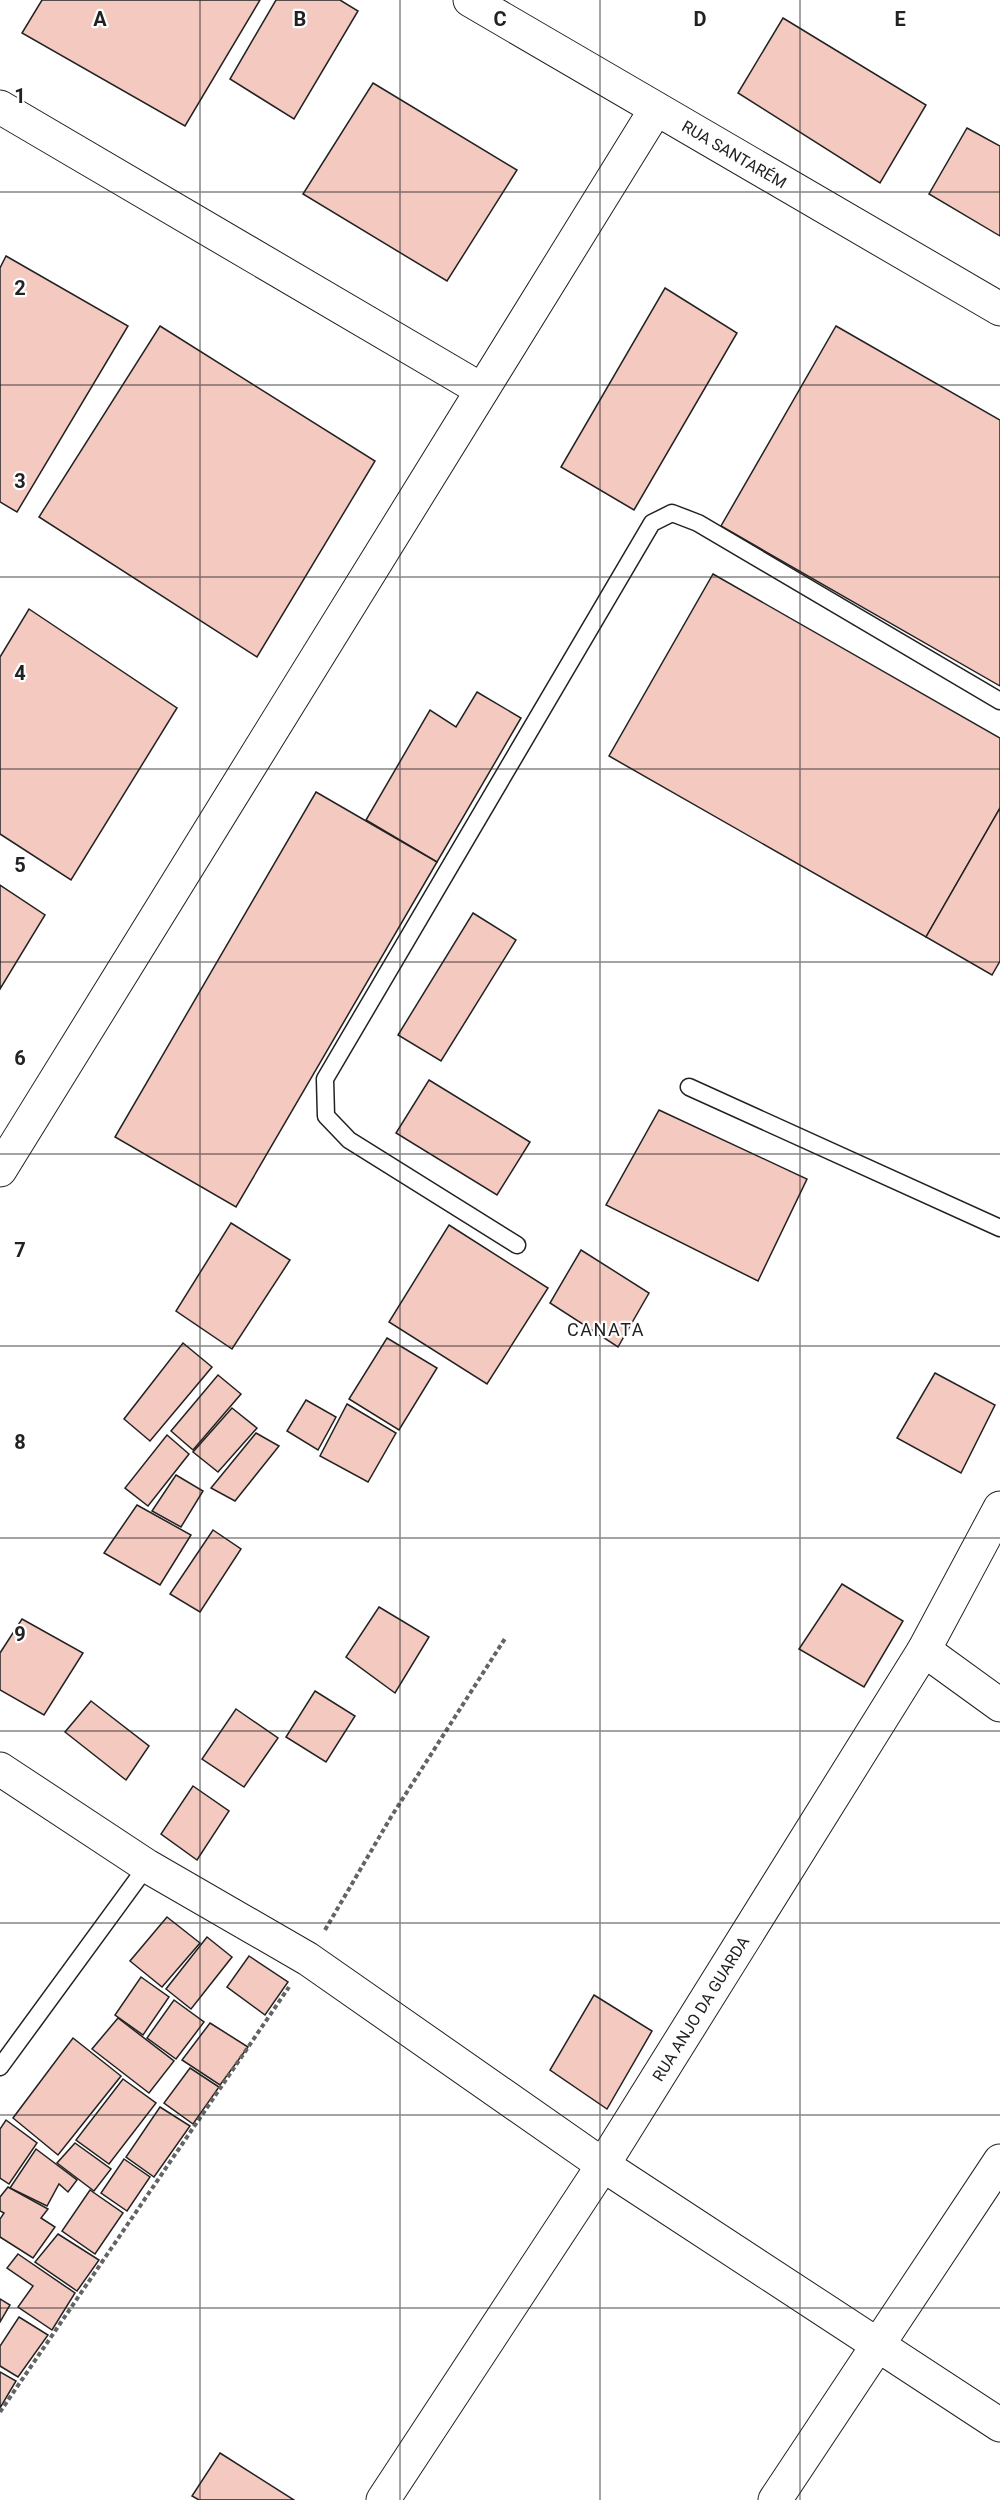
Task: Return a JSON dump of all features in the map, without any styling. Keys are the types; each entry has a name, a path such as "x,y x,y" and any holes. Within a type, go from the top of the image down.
{"street":[{"name":"RUA SANTARÉM","path":"470,0 1000,309"},
{"path":"0,107 482,390"},
{"path":"0,1170 656,109"},
{"name":"RUA ANJO DA GUARDA","path":"383,2500 603,2165 924,1650 1000,1508"},
{"path":"924,1650 1000,1705"},
{"path":"0,1769 147,1866 308,1959 603,2165 1000,2425"},
{"path":"775,2500 1000,2161"}],"lane":[{"path":"518,1245 349,1140 326,1116 325,1078 652,523 672,513 698,523 1000,701"},
{"path":"689,1087 1000,1228"},
{"path":"0,2067 147,1866"}],"path":[{"path":"0,2412 308,1959 391,1817 506,1637"}],"building":[{"path":"42,0 260,0 185,126 22,33"},
{"path":"276,0 340,0 358,11 294,119 230,79"},
{"path":"783,18 926,105 880,183 738,93"},
{"path":"373,83 517,170 447,281 303,194"},
{"path":"967,128 1000,146 1000,236 929,194"},
{"path":"6,256 128,326 17,512 0,502 0,268"},
{"path":"665,288 737,333 634,510 561,467"},
{"path":"160,326 375,461 257,657 39,517"},
{"path":"836,326 1000,420 1000,686 721,526"},
{"path":"713,574 1000,738 1000,808 926,937 609,756"},
{"path":"29,609 177,708 71,880 0,834 0,657"},
{"path":"477,692 521,718 437,862 366,820 430,710 456,727"},
{"path":"316,792 437,862 236,1207 115,1137"},
{"path":"1000,808 1000,961 992,975 926,937"},
{"path":"0,885 45,915 0,989"},
{"path":"473,913 516,940 441,1061 398,1035"},
{"path":"429,1080 530,1142 497,1195 396,1133"},
{"path":"659,1110 807,1179 758,1281 606,1205"},
{"path":"231,1223 290,1260 232,1349 176,1311"},
{"path":"449,1225 548,1288 487,1384 389,1322"},
{"path":"581,1250 649,1293 618,1347 550,1303"},
{"path":"387,1338 437,1368 399,1430 349,1399"},
{"path":"183,1343 212,1367 150,1441 124,1419"},
{"path":"935,1373 995,1405 961,1473 897,1438"},
{"path":"218,1375 241,1394 193,1450 171,1431"},
{"path":"306,1400 336,1417 318,1450 287,1431"},
{"path":"347,1404 396,1433 368,1482 320,1456"},
{"path":"232,1408 257,1428 218,1472 193,1452"},
{"path":"256,1433 279,1446 235,1501 211,1488"},
{"path":"167,1435 189,1454 148,1506 125,1488"},
{"path":"176,1475 203,1491 181,1527 152,1511"},
{"path":"137,1505 191,1535 160,1585 104,1553"},
{"path":"213,1530 241,1549 200,1612 170,1594"},
{"path":"842,1584 903,1621 864,1687 799,1649"},
{"path":"379,1607 429,1637 395,1693 346,1657"},
{"path":"22,1619 83,1653 44,1715 0,1690 0,1653"},
{"path":"315,1691 355,1716 326,1762 286,1737"},
{"path":"91,1701 149,1746 126,1780 65,1732"},
{"path":"236,1709 278,1738 244,1787 202,1759"},
{"path":"193,1786 229,1811 197,1860 161,1834"},
{"path":"167,1917 200,1943 162,1987 130,1961"},
{"path":"207,1937 232,1957 191,2009 166,1989"},
{"path":"249,1956 288,1982 265,2015 227,1987"},
{"path":"141,1977 169,1997 143,2035 115,2015"},
{"path":"594,1995 652,2031 607,2109 550,2070"},
{"path":"174,2000 204,2022 176,2059 147,2038"},
{"path":"118,2018 174,2061 149,2093 92,2049"},
{"path":"210,2023 248,2047 220,2085 182,2060"},
{"path":"73,2038 121,2076 58,2155 13,2118"},
{"path":"190,2068 219,2087 193,2124 164,2103"},
{"path":"123,2079 156,2103 109,2164 76,2140"},
{"path":"160,2107 190,2126 154,2177 126,2157"},
{"path":"6,2120 37,2143 9,2184 0,2178 0,2129"},
{"path":"75,2143 111,2169 94,2191 57,2163"},
{"path":"36,2149 77,2180 68,2192 59,2184 47,2206 10,2188"},
{"path":"124,2159 150,2177 127,2211 101,2193"},
{"path":"8,2187 48,2209 41,2218 55,2227 33,2258 0,2237 0,2219 4,2213 0,2211 0,2197"},
{"path":"90,2190 123,2213 95,2254 62,2231"},
{"path":"58,2234 99,2260 77,2291 35,2262"},
{"path":"18,2254 75,2293 52,2330 18,2307 33,2286 7,2268"},
{"path":"0,2299 10,2305 0,2322"},
{"path":"19,2317 48,2335 18,2377 0,2366 0,2346"},
{"path":"0,2372 16,2381 0,2408"},
{"path":"220,2453 294,2500 199,2500 192,2496"}],"district":[{"name":"CANATA","path":"606,1329"}]}
